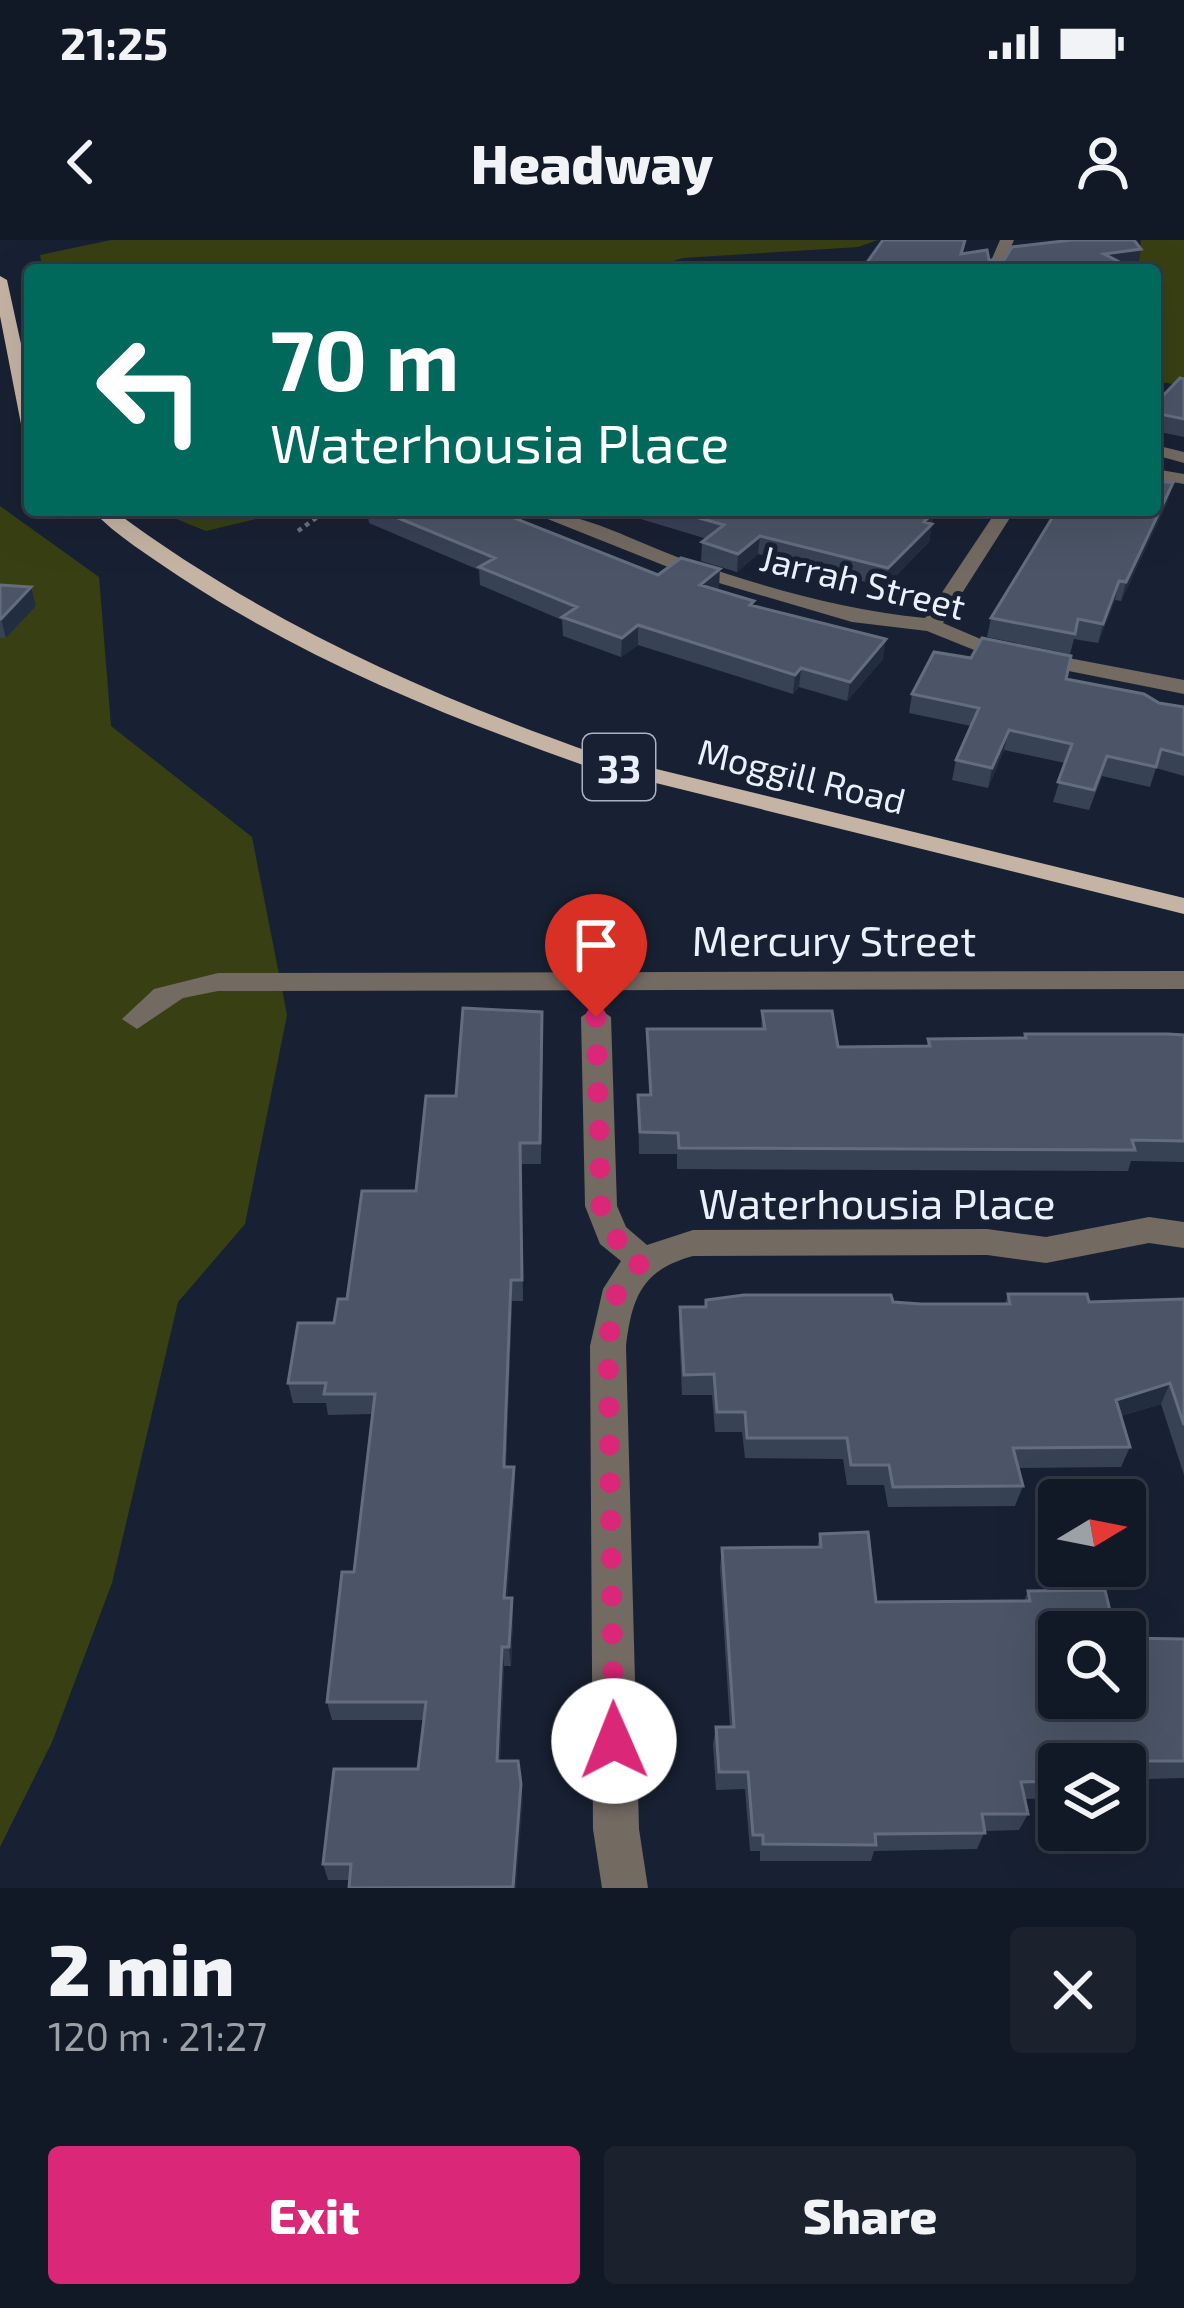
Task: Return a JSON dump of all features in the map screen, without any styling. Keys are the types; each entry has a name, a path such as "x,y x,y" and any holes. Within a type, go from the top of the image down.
{"main road":[{"path":"0,280 24,395"},
{"name":"Moggill Road","path":"109,516 181,569 302,641 381,682 501,729 591,760 1184,906"}],"street":[{"name":"Jarrah Street","path":"550,516 671,562 818,607 881,622 931,625 984,647 1184,687"},
{"path":"931,625 1002,516"},
{"name":"Mercury Street","path":"137,1019 154,998 177,987 218,982 1184,980"},
{"path":"596,1017 601,1206 612,1235 642,1260 614,1298 608,1346 616,1828 626,1888"},
{"name":"Waterhousia Place","path":"642,1260 693,1243 987,1242 1046,1250 1130,1232 1184,1235"}],"path":[{"path":"298,531 319,516"}],"green space":[{"path":"111,240 878,240 858,247 683,258 664,264 42,264 40,255"},
{"path":"1141,240 1184,240 1184,386 1161,382 1161,264 1139,264"},
{"path":"0,506 99,577 111,726 252,837 287,1015 245,1224 178,1302 112,1583 52,1742 0,1847"},
{"path":"169,516 269,516 206,531"}],"building":[{"path":"883,240 965,240 961,254 987,250 989,260 1004,260 1012,247 1072,240 1134,240 1141,249 1104,254 1123,264 866,264"},
{"path":"1184,379 1184,419 1161,414 1161,398"},
{"path":"1161,481 1173,483 1161,508"},
{"path":"394,516 509,516 658,575 681,558 720,569 700,585 754,601 750,605 886,639 850,682 801,668 795,675 638,625 622,638 562,617 577,607 479,567 495,558"},
{"path":"692,516 930,516 924,522 932,524 888,568 760,536 738,554 702,542 724,525"},
{"path":"1053,516 1157,516 1126,582 1119,581 1103,624 1078,619 1075,634 991,618"},
{"path":"0,585 31,587 1,619 0,619"},
{"path":"982,638 1071,656 1066,679 1184,707 1184,755 1161,749 1156,767 1107,756 1094,790 1058,782 1072,744 1009,730 992,768 956,760 979,708 912,694 934,652 971,658"},
{"path":"463,1008 542,1012 540,1143 520,1143 522,1280 511,1280 504,1461 504,1467 514,1467 504,1598 512,1598 509,1647 502,1647 497,1761 518,1761 521,1784 513,1887 349,1888 351,1864 323,1864 334,1769 418,1769 426,1702 327,1702 342,1572 354,1572 375,1394 324,1394 326,1383 288,1383 298,1323 334,1323 338,1299 347,1299 362,1191 416,1191 426,1096 456,1096"},
{"path":"762,1011 832,1011 838,1047 930,1046 928,1039 1026,1038 1025,1034 1184,1035 1184,1141 1132,1140 1135,1150 679,1148 678,1133 640,1132 638,1095 651,1095 647,1029 765,1029"},
{"path":"1008,1294 1087,1294 1089,1302 1184,1299 1184,1425 1170,1383 1116,1400 1130,1447 1013,1448 1023,1486 893,1487 889,1465 851,1465 847,1438 747,1438 745,1412 717,1412 714,1374 684,1375 680,1307 706,1307 706,1300 744,1295 891,1295 893,1302 1010,1304"},
{"path":"868,1532 876,1602 1030,1601 1028,1591 1105,1590 1110,1611 1038,1611 1038,1719 1146,1719 1146,1638 1184,1639 1184,1761 1146,1761 1146,1743 1038,1743 1038,1782 1021,1782 1028,1814 982,1814 985,1833 875,1834 876,1845 763,1844 763,1835 753,1835 748,1772 719,1772 716,1727 734,1727 722,1548 821,1547 820,1534"}],"route":[{"path":"596,1017 601,1206 612,1235 642,1260 614,1298 608,1346 614,1741"}]}
